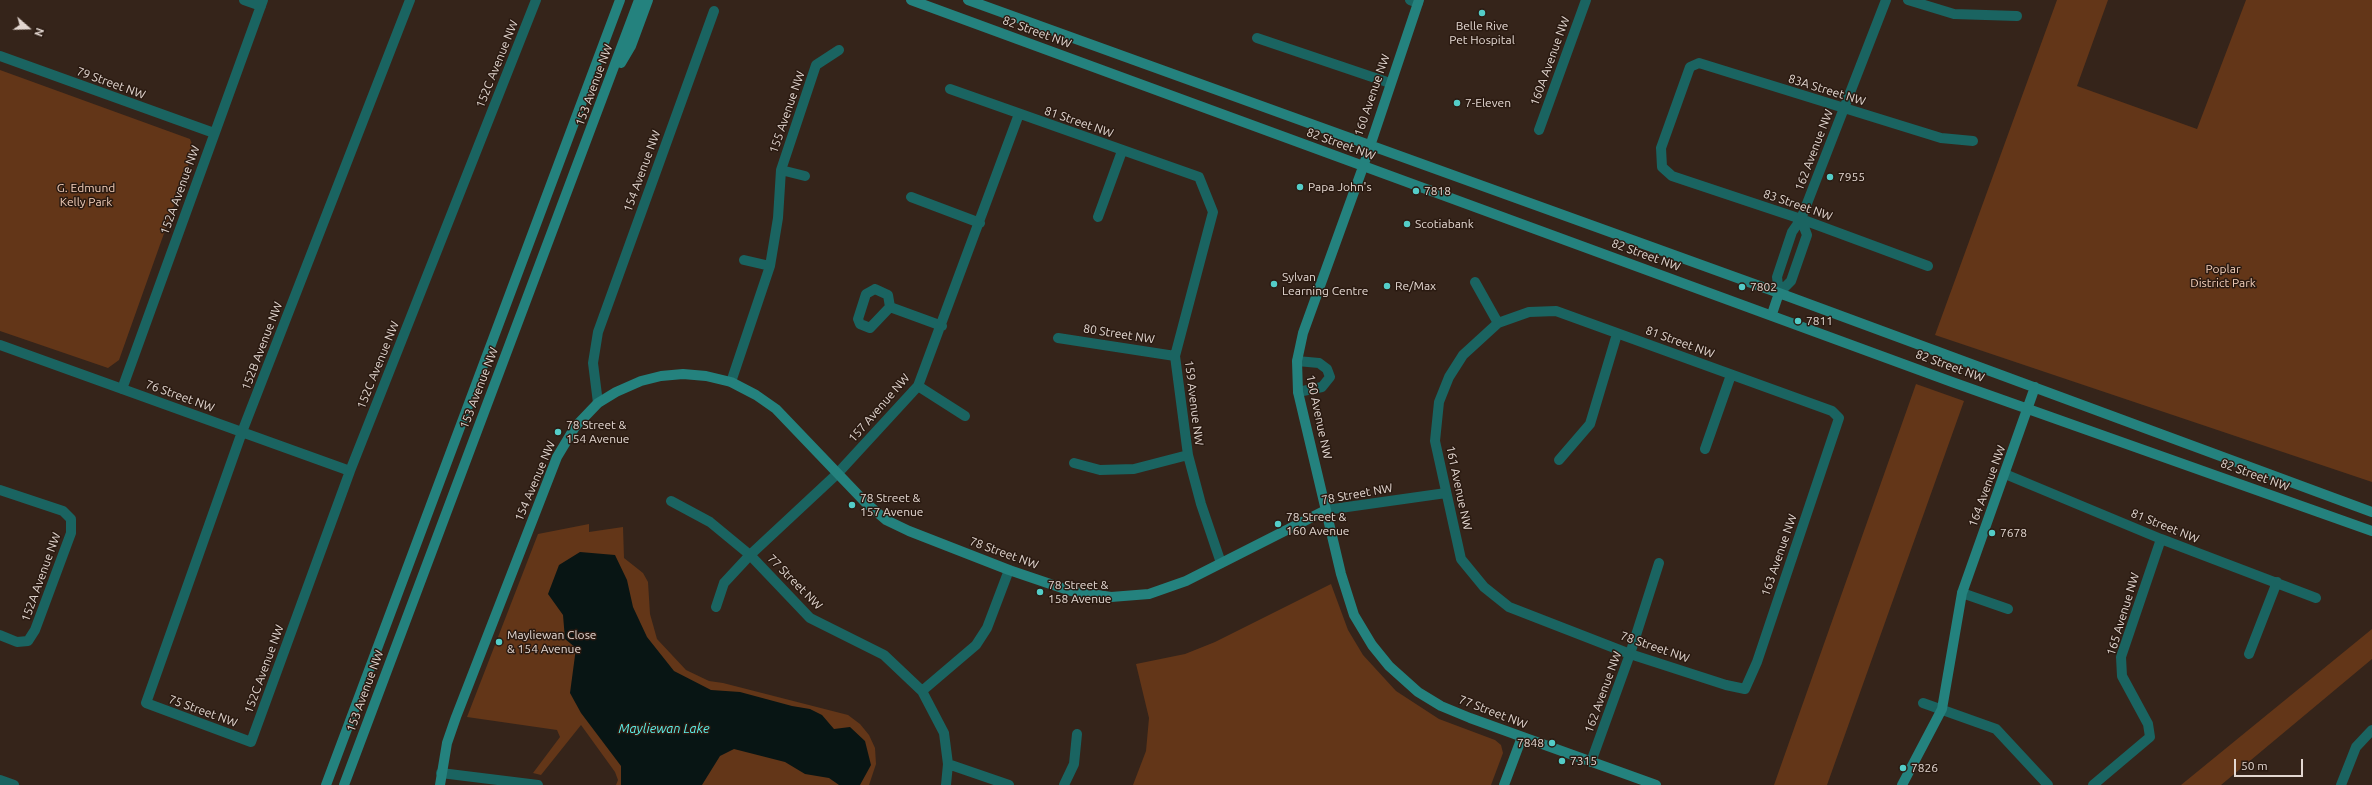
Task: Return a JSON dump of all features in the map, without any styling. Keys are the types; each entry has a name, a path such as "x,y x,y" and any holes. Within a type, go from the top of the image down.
{"main road":[{"name":"153 Avenue NW","path":"326,785 620,0"},
{"name":"153 Avenue NW","path":"344,785 446,510 606,91 639,0"},
{"path":"606,91 631,46 648,0"},
{"name":"82 Street NW","path":"911,0 1772,314 1952,382 2372,531"},
{"name":"82 Street NW","path":"968,0 1779,293 2372,512"},
{"name":"160 Avenue NW","path":"1354,615 1341,574 1298,392 1297,361 1303,333 1363,166 1416,1"},
{"path":"1772,314 1779,293"},
{"name":"78 Street NW","path":"598,403 616,392 641,381 661,376 683,374 706,376 731,382 756,395 776,410 886,520 909,531 1010,570 1071,591 1111,597 1148,594 1186,581 1326,510"},
{"name":"164 Avenue NW","path":"1902,785 1942,709 1962,593 2006,474 2035,388"},
{"name":"154 Avenue NW","path":"440,785 447,743 456,717 557,457 575,427 598,403"},
{"name":"77 Street NW","path":"1354,615 1372,645 1389,666 1418,692 1441,706 1656,785"},
{"path":"1504,785 1522,737"}],"street":[{"path":"244,0 262,3"},
{"name":"152B Avenue NW","path":"146,704 242,432 410,0"},
{"name":"152C Avenue NW","path":"252,742 350,471 536,0"},
{"name":"160A Avenue NW","path":"1539,130 1586,0"},
{"name":"162 Avenue NW","path":"1779,293 1777,277 1792,232 1801,219 1886,0"},
{"path":"1908,0 1954,14 2017,16"},
{"name":"152A Avenue NW","path":"122,389 262,3"},
{"name":"154 Avenue NW","path":"598,403 593,363 598,332 714,11"},
{"path":"1258,38 1390,84"},
{"name":"155 Avenue NW","path":"731,382 770,266 778,218 781,170 816,65 839,50"},
{"name":"79 Street NW","path":"0,56 214,133"},
{"name":"83A Street NW","path":"1662,167 1660,148 1690,66 1699,63 1941,138 1973,141"},
{"name":"81 Street NW","path":"950,89 1199,177"},
{"name":"157 Avenue NW","path":"716,607 724,583 750,555 838,473 918,386 942,326 1019,114"},
{"path":"1098,217 1122,151"},
{"name":"83 Street NW","path":"1662,167 1672,176 1801,219 1928,266"},
{"name":"155 Avenue NW","path":"781,170 805,176"},
{"name":"159 Avenue NW","path":"1199,177 1213,212 1175,356 1188,455 1201,504 1221,563"},
{"path":"911,197 980,222"},
{"path":"1779,293 1791,281 1807,235 1801,219"},
{"path":"744,260 770,266"},
{"path":"1475,282 1498,323"},
{"path":"890,307 942,326"},
{"name":"81 Street NW","path":"1498,323 1529,312 1556,311 1832,411 1839,418 1835,428"},
{"name":"161 Avenue NW","path":"1461,559 1435,441 1439,402 1449,377 1463,355 1498,323"},
{"path":"1559,460 1590,424 1617,334"},
{"name":"80 Street NW","path":"1058,338 1175,356"},
{"name":"76 Street NW","path":"0,345 350,471"},
{"path":"1297,361 1319,363 1327,369 1330,377 1322,388 1298,392"},
{"path":"1705,449 1731,375"},
{"path":"918,386 965,416"},
{"name":"163 Avenue NW","path":"1745,688 1757,662 1835,428"},
{"path":"1074,463 1100,470 1134,469 1188,455"},
{"name":"81 Street NW","path":"2006,474 2161,539 2316,598"},
{"name":"152A Avenue NW","path":"0,490 63,511 71,519 71,533 35,630 28,641 17,642 0,635"},
{"name":"78 Street NW","path":"1326,510 1446,493"},
{"name":"77 Street NW","path":"671,501 710,522 750,555 810,618 884,655 922,691 944,733 948,764 946,785"},
{"name":"165 Avenue NW","path":"2093,785 2150,737 2148,724 2122,676 2121,657 2161,539"},
{"name":"78 Street NW","path":"1461,559 1484,587 1510,606 1630,654 1726,685 1745,688"},
{"name":"162 Avenue NW","path":"1592,762 1630,654 1659,563"},
{"path":"922,691 976,645 988,628 1010,570"},
{"path":"2249,654 2277,582"},
{"path":"1962,593 2008,609"},
{"path":"1923,703 1996,729 2048,785"},
{"name":"75 Street NW","path":"146,704 252,742"},
{"path":"2341,785 2356,747 2372,730"},
{"path":"1064,785 1074,764 1077,734"},
{"path":"948,764 1009,785"},
{"path":"441,773 538,785"},
{"path":"0,780 14,785"}],"green space":[{"name":"Poplar District Park","path":"2057,0 2108,0 2077,86 2197,129 2246,0 2372,0 2372,482 1935,335"},
{"name":"G. Edmund Kelly Park","path":"0,70 190,139 194,149 119,360 108,368 0,331"},
{"path":"1916,384 1964,401 1827,785 1774,785"},
{"path":"589,524 589,532 623,527 624,558 643,573 648,582 650,614 657,639 686,670 709,681 723,683 848,715 860,724 869,735 875,748 876,764 869,785 616,785 618,780 615,772 581,725 541,775 533,773 560,737 557,730 467,717 538,534"},
{"path":"1331,584 1348,630 1363,655 1396,691 1439,719 1495,740 1501,745 1503,753 1491,785 1133,785 1146,751 1149,718 1136,664 1185,654 1215,642"},
{"path":"2372,629 2372,659 2221,785 2181,785"}],"water":[{"name":"Mayliewan Lake","path":"580,552 615,555 627,580 633,607 647,637 674,671 711,690 740,692 792,706 810,709 822,715 834,729 850,727 865,741 871,765 860,785 839,785 829,778 805,774 785,762 734,749 720,756 702,785 621,785 621,766 581,713 570,693 576,648 565,639 563,615 548,594 559,565"}],"place":[{"name":"Belle Rive Pet Hospital","path":"1482,13"},
{"name":"7-Eleven","path":"1457,103"},
{"name":"7955","path":"1830,177"},
{"name":"Papa John's","path":"1300,187"},
{"name":"7818","path":"1416,191"},
{"name":"Scotiabank","path":"1407,224"},
{"name":"Sylvan Learning Centre","path":"1274,284"},
{"name":"Re/Max","path":"1387,286"},
{"name":"7802","path":"1742,287"},
{"name":"7811","path":"1798,321"},
{"name":"78 Street & 154 Avenue","path":"558,432"},
{"name":"78 Street & 157 Avenue","path":"852,505"},
{"name":"78 Street & 160 Avenue","path":"1278,524"},
{"name":"7678","path":"1992,533"},
{"name":"78 Street & 158 Avenue","path":"1040,592"},
{"name":"Mayliewan Close & 154 Avenue","path":"499,642"},
{"name":"7848","path":"1552,743"},
{"name":"7315","path":"1562,761"},
{"name":"7826","path":"1903,768"}]}
